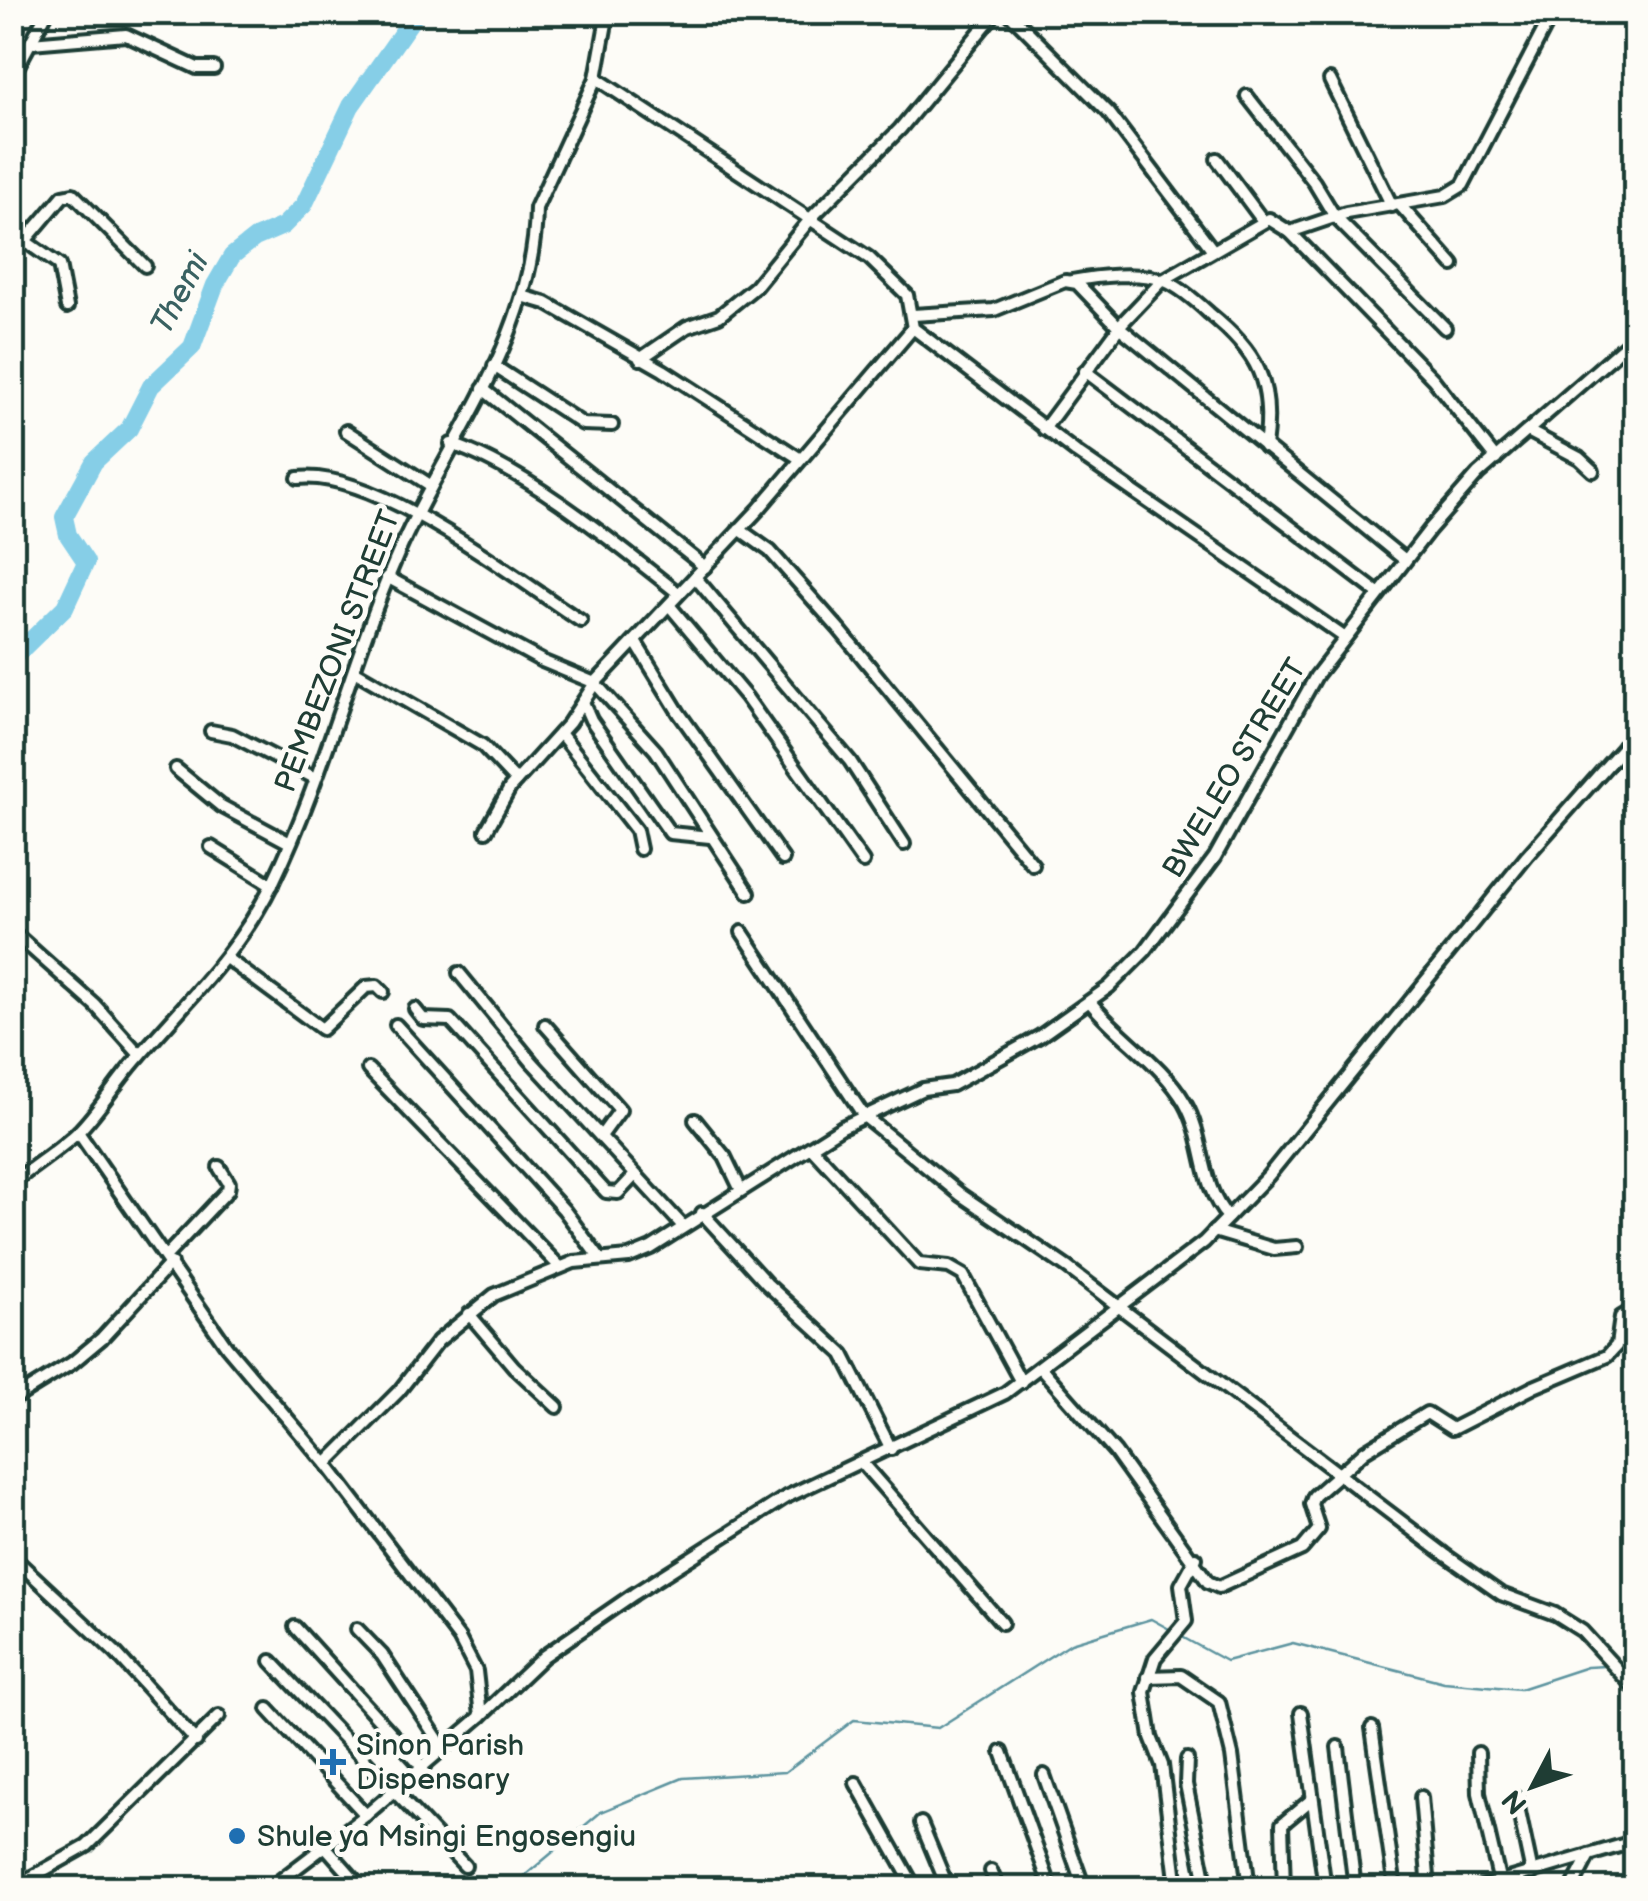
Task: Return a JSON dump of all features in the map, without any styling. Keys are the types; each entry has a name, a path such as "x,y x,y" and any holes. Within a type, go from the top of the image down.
{"street":[{"path":"12,77 47,12"},
{"name":"PEMBEZONI STREET","path":"12,1184 78,1132 226,958 272,885 387,577 450,444 513,328 544,184 596,78 608,12"},
{"path":"640,360 687,327 738,303 812,216 900,129 994,16 979,12"},
{"path":"1008,12 1109,113 1212,249"},
{"path":"1290,232 1335,217 1446,196 1463,185 1553,12"},
{"path":"31,43 126,36 196,68 214,68"},
{"path":"596,78 812,216 869,258 906,295 913,321 1044,429 1344,637"},
{"path":"1330,80 1396,205 1452,265"},
{"path":"1247,96 1314,182 1335,217 1445,328"},
{"path":"1217,160 1263,221"},
{"path":"67,307 59,265 19,240 63,196 72,194 145,266"},
{"path":"1044,429 1119,327 1163,280 1263,221 1278,223 1290,232 1433,380 1496,459"},
{"path":"486,831 516,781 560,733 595,682 740,529 913,321 972,315 1071,281 1099,276 1163,280 1214,317 1253,355 1267,397 1264,447"},
{"path":"1071,281 1103,306 1119,327 1406,560"},
{"path":"522,296 556,308 675,377 799,458"},
{"name":"BWELEO STREET","path":"326,1464 469,1314 494,1295 560,1267 640,1253 740,1188 864,1116 923,1089 952,1085 1090,1002 1145,951 1215,857 1316,676 1378,593 1496,459 1636,336"},
{"path":"494,366 583,424 612,425"},
{"path":"1085,372 1378,593"},
{"path":"483,388 705,567"},
{"path":"346,430 430,485"},
{"path":"1528,431 1579,458 1592,472"},
{"path":"450,444 505,470 590,525 678,593"},
{"path":"298,478 349,483 416,516 581,621"},
{"path":"740,529 770,551 839,629 1033,865"},
{"path":"387,577 542,661 595,682 656,751 749,893"},
{"path":"695,577 850,761 904,844"},
{"path":"669,605 746,697 863,862"},
{"path":"636,643 679,712 783,860"},
{"path":"354,672 482,744 516,781"},
{"path":"583,702 590,720 670,832 710,837"},
{"path":"210,731 232,736 314,777"},
{"path":"560,733 636,830 640,849"},
{"path":"270,1888 423,1768 544,1656 786,1497 891,1450 1021,1382 1214,1231 1268,1176 1502,886 1636,733"},
{"path":"1624,746 1636,767"},
{"path":"176,769 221,806 290,843"},
{"path":"211,848 272,885"},
{"path":"12,931 96,1005 140,1055"},
{"path":"742,932 864,1116 961,1196 1068,1268 1389,1515 1501,1594 1555,1614 1582,1631 1636,1690"},
{"path":"226,958 322,1028 366,987 377,986 383,992"},
{"path":"458,973 682,1225"},
{"path":"1090,1002 1175,1087 1198,1130 1212,1198 1228,1217"},
{"path":"416,1009 423,1019 438,1016 450,1020 606,1192 618,1193 635,1175"},
{"path":"545,1024 620,1110 600,1136"},
{"path":"396,1025 564,1210 600,1259"},
{"path":"368,1069 560,1267"},
{"path":"695,1120 726,1157 740,1188"},
{"path":"78,1132 227,1347 326,1464 458,1638 476,1671 481,1716"},
{"path":"812,1148 919,1264 949,1267 963,1274 1021,1382"},
{"path":"12,1400 72,1364 102,1338 228,1190 229,1183 219,1166"},
{"path":"702,1213 767,1284 843,1354 891,1450"},
{"path":"1214,1231 1274,1249 1297,1247"},
{"path":"1041,1368 1099,1432 1196,1558 1208,1582 1219,1587 1302,1549 1319,1529 1311,1504 1314,1496 1338,1472 1427,1413 1452,1429 1534,1386 1607,1356 1616,1345 1618,1323 1636,1308"},
{"path":"469,1314 514,1368 557,1407"},
{"path":"862,1463 1002,1623"},
{"path":"12,1556 116,1653 196,1740"},
{"path":"1178,1888 1162,1765 1144,1698 1155,1658 1186,1621 1181,1585 1196,1558"},
{"path":"295,1626 423,1768"},
{"path":"358,1629 398,1678 444,1749"},
{"path":"271,1661 465,1866"},
{"path":"1148,1678 1181,1676 1219,1702 1232,1755 1249,1888"},
{"path":"268,1709 366,1815"},
{"path":"1301,1712 1325,1888"},
{"path":"12,1888 87,1846 219,1716"},
{"path":"1372,1728 1395,1888"},
{"path":"1338,1747 1356,1888"},
{"path":"1002,1752 1052,1888"},
{"path":"1478,1753 1479,1793 1500,1883"},
{"path":"1187,1759 1186,1784 1208,1888"},
{"path":"1044,1775 1084,1888"},
{"path":"856,1783 915,1888"},
{"path":"1421,1796 1429,1888"},
{"path":"1516,1798 1532,1873"},
{"path":"1284,1888 1279,1846 1282,1824 1311,1800"},
{"path":"921,1823 948,1888"},
{"path":"1478,1888 1636,1841"},
{"path":"325,1846 362,1888"},
{"path":"1572,1888 1589,1856"},
{"path":"991,1871 998,1888"}],"waterway":[{"name":"Themi","path":"12,659 65,607 86,562 68,535 64,517 94,462 129,429 151,386 192,347 215,285 232,256 255,238 283,226 304,205 351,106 417,12"},
{"path":"510,1888 601,1812 683,1778 785,1772 854,1720 938,1728 1071,1643 1151,1619 1171,1630"},
{"path":"1184,1638 1226,1661 1293,1643 1444,1682 1520,1689 1587,1667 1605,1666"},
{"path":"1623,1666 1636,1665"}],"place":[{"name":"Sinon Parish Dispensary","path":"333,1762"},
{"name":"Shule ya Msingi Engosengiu","path":"237,1836"}]}
